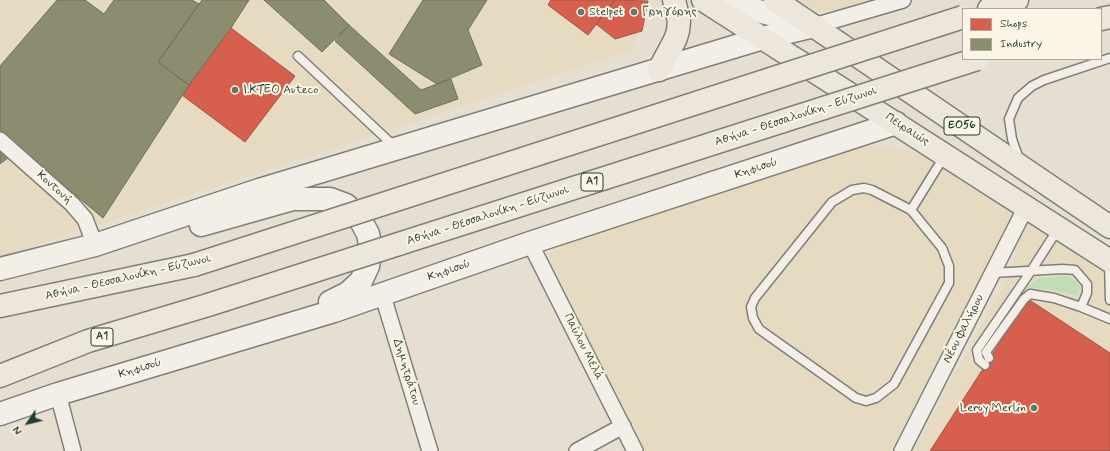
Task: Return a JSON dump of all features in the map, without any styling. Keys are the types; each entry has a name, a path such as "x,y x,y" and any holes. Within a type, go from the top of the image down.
{"main road":[{"path":"659,70 678,31 679,21 674,0"},
{"name":"Πειραιώς","path":"703,0 1109,261"},
{"path":"724,0 747,8 814,26"},
{"name":"ΕΟ56","path":"775,0 1110,227"},
{"path":"992,8 1017,0"},
{"name":"Αθήνα - Θεσσαλονίκη - Εύζωνοι","path":"0,306 194,265 962,17"},
{"path":"0,269 95,245 259,190 763,38 814,26"},
{"name":"Αθήνα - Θεσσαλονίκη - Εύζωνοι","path":"0,376 88,341 223,300 974,60"},
{"name":"Κηφισού","path":"0,414 58,394 334,311 382,293 530,243 896,123"},
{"path":"95,245 139,240 179,231 293,198 330,199 346,206 359,217 368,234 371,249 368,266 361,281 348,294 248,336"}],"street":[{"path":"814,26 903,0"},
{"name":"Κοντονή","path":"0,140 72,204 85,219 95,245"},
{"name":"Νέου Φαλήρου","path":"902,451 1026,207"},
{"name":"Παύλου Μελά","path":"530,243 635,451"},
{"name":"Δημητράτου","path":"382,293 430,451"},
{"path":"58,394 73,451"},
{"path":"577,451 623,426"}],"lane":[{"path":"298,56 397,149"},
{"path":"1023,167 1012,139 1009,124 1010,111 1018,98 1032,86 1044,80 1110,58"},
{"path":"911,210 945,155"},
{"path":"864,188 872,190 911,210 942,248 949,266 949,283 894,384 876,398 866,401 856,398 759,328 751,307 755,298 832,202 841,195 852,190 864,188"},
{"path":"1058,228 1031,271 977,350 979,360 987,362 986,352 1024,299 1030,294 1054,298 1081,306 1110,319"},
{"path":"1109,261 1110,300"},
{"path":"992,274 1075,270 1087,284 1087,293 1081,306"}],"shaded area":[{"path":"0,0 643,0 634,50 0,257"},
{"path":"799,0 876,0 841,9 818,12"},
{"path":"863,146 881,146 906,150 924,156 1013,214 893,451 643,451 549,264 547,257 552,249 559,242"},
{"name":"Leroy Merlin","path":"1028,223 1110,274 1110,451 913,451 1011,271 1017,245"}],"green space":[{"path":"1067,276 1075,280 1079,285 1080,287 1077,295 1036,288 1031,290 1027,287 1039,278"}],"building: Shops":[{"name":"Stelpet","path":"551,0 615,0 588,35 548,5"},
{"path":"615,0 648,1 642,31 615,39 596,24"},
{"name":"Ι.ΚΤΕΟ Auteco","path":"231,28 295,76 245,142 182,95"},
{"name":"Leroy Merlin","path":"1028,299 1110,353 1110,451 930,451"}],"building: Industry":[{"path":"57,0 85,0 104,14 114,0 192,0 199,4 158,62 189,85 103,218 0,132 0,66"},
{"path":"202,0 249,0 231,28 189,85 158,62"},
{"path":"264,0 324,0 349,25 322,52"},
{"path":"423,0 487,0 468,30 482,65 437,84 389,54"},
{"path":"349,25 421,90 451,79 458,99 415,114 335,41"},
{"path":"0,150 9,157 0,164"}],"place":[{"name":"Stelpet","path":"581,12"},
{"name":"Γρηγόρης","path":"634,12"},
{"name":"Ι.ΚΤΕΟ Auteco","path":"235,90"},
{"name":"Leroy Merlin","path":"1034,408"}]}
